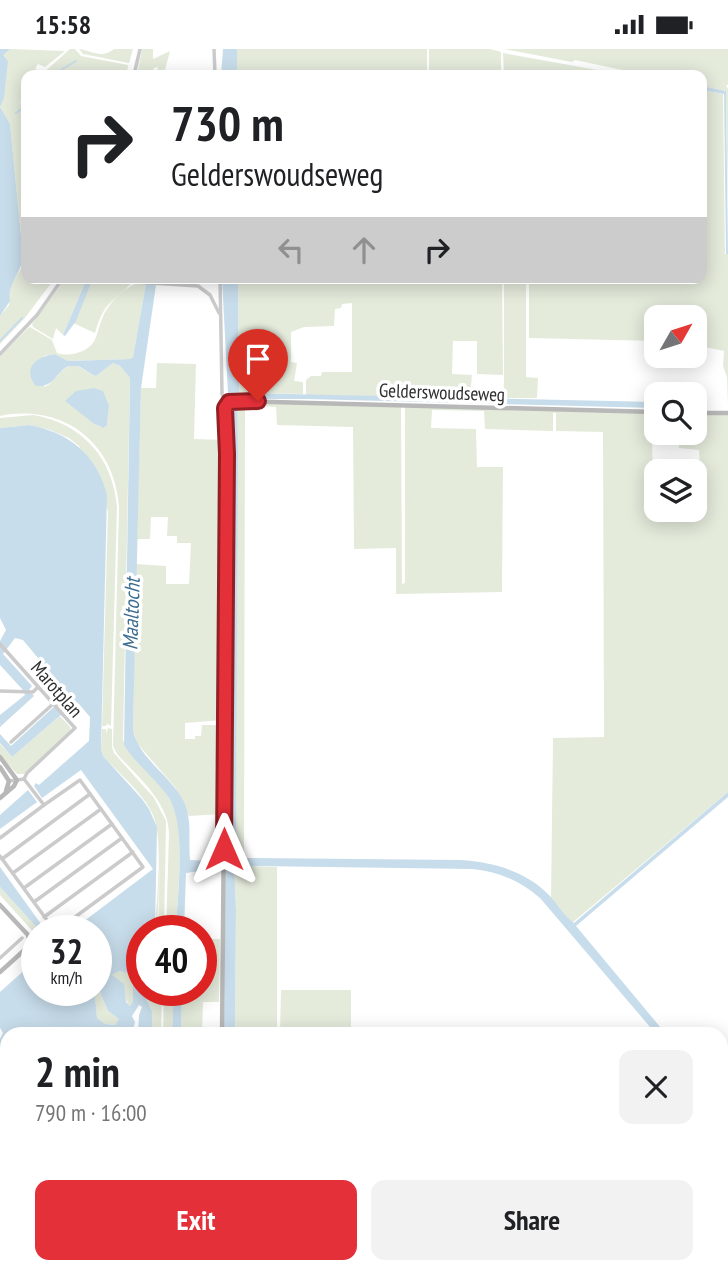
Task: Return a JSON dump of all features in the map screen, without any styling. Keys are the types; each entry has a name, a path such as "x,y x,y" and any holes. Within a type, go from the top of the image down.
{"street":[{"path":"135,70 139,49"},
{"path":"214,49 215,70"},
{"path":"0,353 37,315 59,284"},
{"path":"153,284 202,287 210,295 220,314"},
{"path":"220,284 222,394 228,403 225,408 227,454 222,1027"},
{"name":"Gelderswoudseweg","path":"228,403 238,401 644,412"},
{"path":"707,413 728,414"},
{"name":"Marotplan","path":"0,644 75,728 27,772 24,779"},
{"path":"1,692 33,692 37,688"},
{"path":"11,741 54,704"},
{"path":"0,757 17,780"},
{"path":"0,767 9,781"},
{"path":"9,781 24,779 44,805"},
{"path":"2,797 16,785 17,780"},
{"path":"2,797 9,781"},
{"path":"0,838 78,781 143,867 78,915"},
{"path":"43,915 1,857 90,794"},
{"path":"13,873 101,809"},
{"path":"24,888 111,824"},
{"path":"34,902 122,838"},
{"path":"47,915 133,852"},
{"path":"0,905 21,933"},
{"path":"0,958 21,938"},
{"path":"0,972 21,953"}],"green space":[{"path":"10,49 65,51 45,67 38,64 35,69 38,70 21,70 21,102 18,105 21,102 21,236 10,124 0,106 2,55"},
{"path":"70,49 75,49 81,56 128,65 128,70 47,70"},
{"path":"79,49 101,54 114,49 133,49 129,63 83,54"},
{"path":"142,49 153,49 153,59 170,51 165,70 157,70 158,67 153,70 138,70"},
{"path":"237,49 427,49 427,70 237,70"},
{"path":"429,49 490,49 501,52 501,70 429,70"},
{"path":"504,49 728,49 728,205 726,91 707,87 707,70 622,70 575,60 572,62"},
{"path":"503,53 597,70 504,70"},
{"path":"707,91 723,94 725,254 728,254 728,406 724,351 707,347 707,305 644,305 644,341 529,338 529,284 707,284"},
{"path":"21,269 21,284 50,284 24,319 0,344 0,316 9,305 11,284"},
{"path":"62,284 84,284 63,335 56,328 53,339 32,324"},
{"path":"90,284 130,284 107,306 95,333 73,323"},
{"path":"146,284 133,357 68,361 53,354 44,356 44,387 71,366 96,376 113,363 120,366 130,378 123,740 126,748 152,776 174,807 180,849 177,915 166,915 169,834 164,811 113,746 119,507 108,464 82,433 64,422 45,416 0,416 0,356 30,327 52,340 57,353 67,355 81,352 94,341 110,304 132,286","holes":["65,401 109,406 107,425 100,427"]},
{"path":"238,284 502,284 503,375 477,374 477,341 453,341 452,374 472,375 470,398 306,395 306,380 311,376 321,376 322,372 352,372 352,303 342,304 341,308 335,309 334,326 304,327 291,332 291,362 297,363 294,381 303,382 303,394 239,393"},
{"path":"504,284 526,284 526,377 538,378 537,398 504,398"},
{"path":"157,363 196,364 194,439 225,440 223,720 185,723 185,739 201,736 202,725 223,725 222,814 189,816 175,787 137,743 133,729 136,564 166,566 166,584 189,584 191,543 177,543 177,536 167,536 168,517 151,517 150,539 137,539 141,388 156,388"},
{"path":"261,403 401,406 402,584 405,583 405,407 644,413 644,445 652,445 652,459 644,459 644,522 707,522 707,459 700,459 699,450 679,448 679,445 707,445 707,414 728,415 728,792 572,923 551,898 553,738 604,737 603,432 556,431 556,413 553,413 553,431 485,429 484,411 432,410 431,428 476,429 477,467 503,467 502,592 396,594 396,548 354,549 353,427 277,425 276,407 260,406"},
{"path":"237,405 245,406 244,851 236,850"},
{"path":"33,415 51,419 80,435 102,458 114,489 117,507 111,726 102,726 108,511 79,446 69,438 29,425 0,428 0,418"},
{"path":"60,716 71,728 70,732 24,774 17,774 0,755 0,744 12,757"},
{"path":"108,728 112,729 114,753 154,798 166,821 164,915 158,915 160,859 156,915 159,855 153,815 131,784 103,756 102,729 106,729 106,734"},
{"path":"234,863 277,867 277,1027 235,1027"},
{"path":"0,887 25,915 21,915 21,918 0,895"},
{"path":"217,939 220,939 217,1002"},
{"path":"119,971 126,973 126,998 121,983 112,974"},
{"path":"281,990 351,990 351,1027 280,1027"},
{"path":"96,1006 106,1006 119,1019 115,1025 105,1024 97,1018"},
{"path":"150,1006 162,1006 161,1027 152,1027"},
{"path":"164,1006 173,1006 172,1027 163,1027"},
{"path":"182,1006 203,1006 202,1027 181,1027"}],"water":[{"path":"0,49 10,49 3,55 8,61 4,98 0,107"},
{"path":"223,49 237,49 237,70 221,70"},
{"path":"707,87 726,91 728,254 726,254 724,94 707,91"},
{"path":"0,107 10,124 21,236 21,264 11,288 10,301 0,316"},
{"path":"84,284 91,284 76,321 65,336 63,335"},
{"name":"Maaltocht","path":"146,284 156,284 141,388 133,729 147,757 183,800 189,822 190,860 213,861 217,864 213,869 186,873 185,915 177,915 180,862 175,811 164,791 124,745 130,378 120,366 113,363 96,376 81,367 69,366 44,386 36,386 30,374 36,361 54,354 68,361 133,357"},
{"path":"222,284 238,284 239,393 644,402 644,408 234,399 237,405 238,453 235,1027 224,1027 229,514 233,404 228,394"},
{"path":"94,388 103,391 109,406 107,425 103,428 65,401 76,391"},
{"path":"29,425 57,433 79,448 96,468 107,495 101,749 103,756 142,799 157,827 155,915 126,915 126,973 119,971 112,975 112,915 92,915 153,869 81,770 42,798 34,786 36,783 39,785 89,741 90,717 79,704 76,702 12,757 0,743 0,734 11,746 68,694 23,640 15,638 3,654 32,686 29,690 34,696 0,727 0,715 25,695 0,665 0,641 6,630 0,618 0,428"},
{"path":"28,790 37,802 0,829 0,815"},
{"path":"728,792 728,797 576,926 660,1027 650,1027 540,898 508,878 472,869 246,866 242,863 247,858 461,860 485,863 508,869 529,879 548,894 574,923"},
{"path":"0,867 34,915 25,915 0,887"},
{"path":"21,973 21,1006 96,1006 97,1018 105,1024 115,1025 119,1019 106,1006 112,1006 112,975 124,984 126,1006 138,1006 132,1016 134,1027 0,1027 0,992"},
{"path":"140,1006 150,1006 152,1027 138,1027"},
{"path":"173,1006 182,1006 181,1027 172,1027"}],"waterway":[{"path":"61,70 76,61"},
{"path":"16,113 21,110"},
{"path":"0,341 22,318"}],"route":[{"path":"224,849 227,454 225,405 229,402 258,401"}]}
